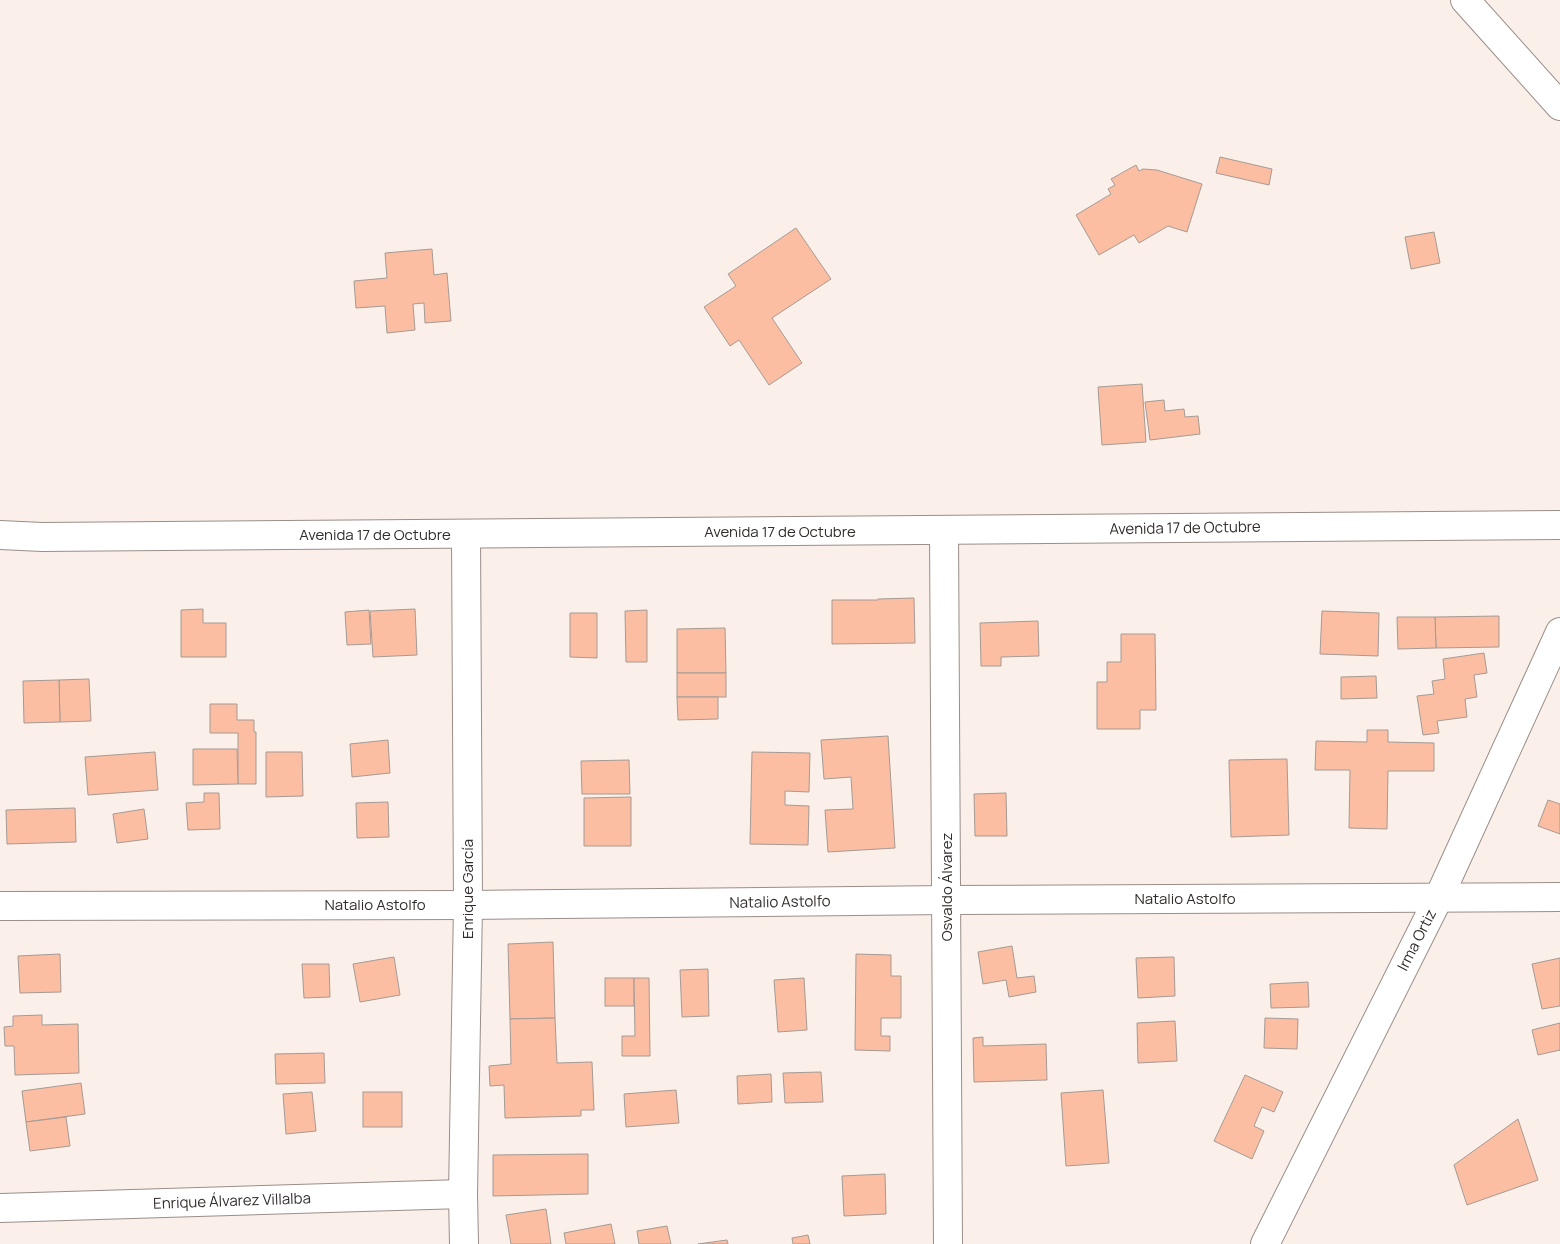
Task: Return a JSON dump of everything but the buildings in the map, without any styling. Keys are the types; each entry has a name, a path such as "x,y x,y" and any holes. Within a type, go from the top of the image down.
{"street":[{"path":"1465,0 1560,106"},
{"name":"Avenida 17 de Octubre","path":"0,535 52,537 1560,525"},
{"name":"Osvaldo Álvarez","path":"944,531 948,1244"},
{"name":"Enrique García","path":"464,1244 463,1194 468,905 466,534"},
{"name":"Irma Ortiz","path":"1265,1244 1439,897 1560,632"},
{"name":"Natalio Astolfo","path":"0,906 468,905 1560,897"},
{"name":"Enrique Álvarez Villalba","path":"0,1208 463,1194"}]}
